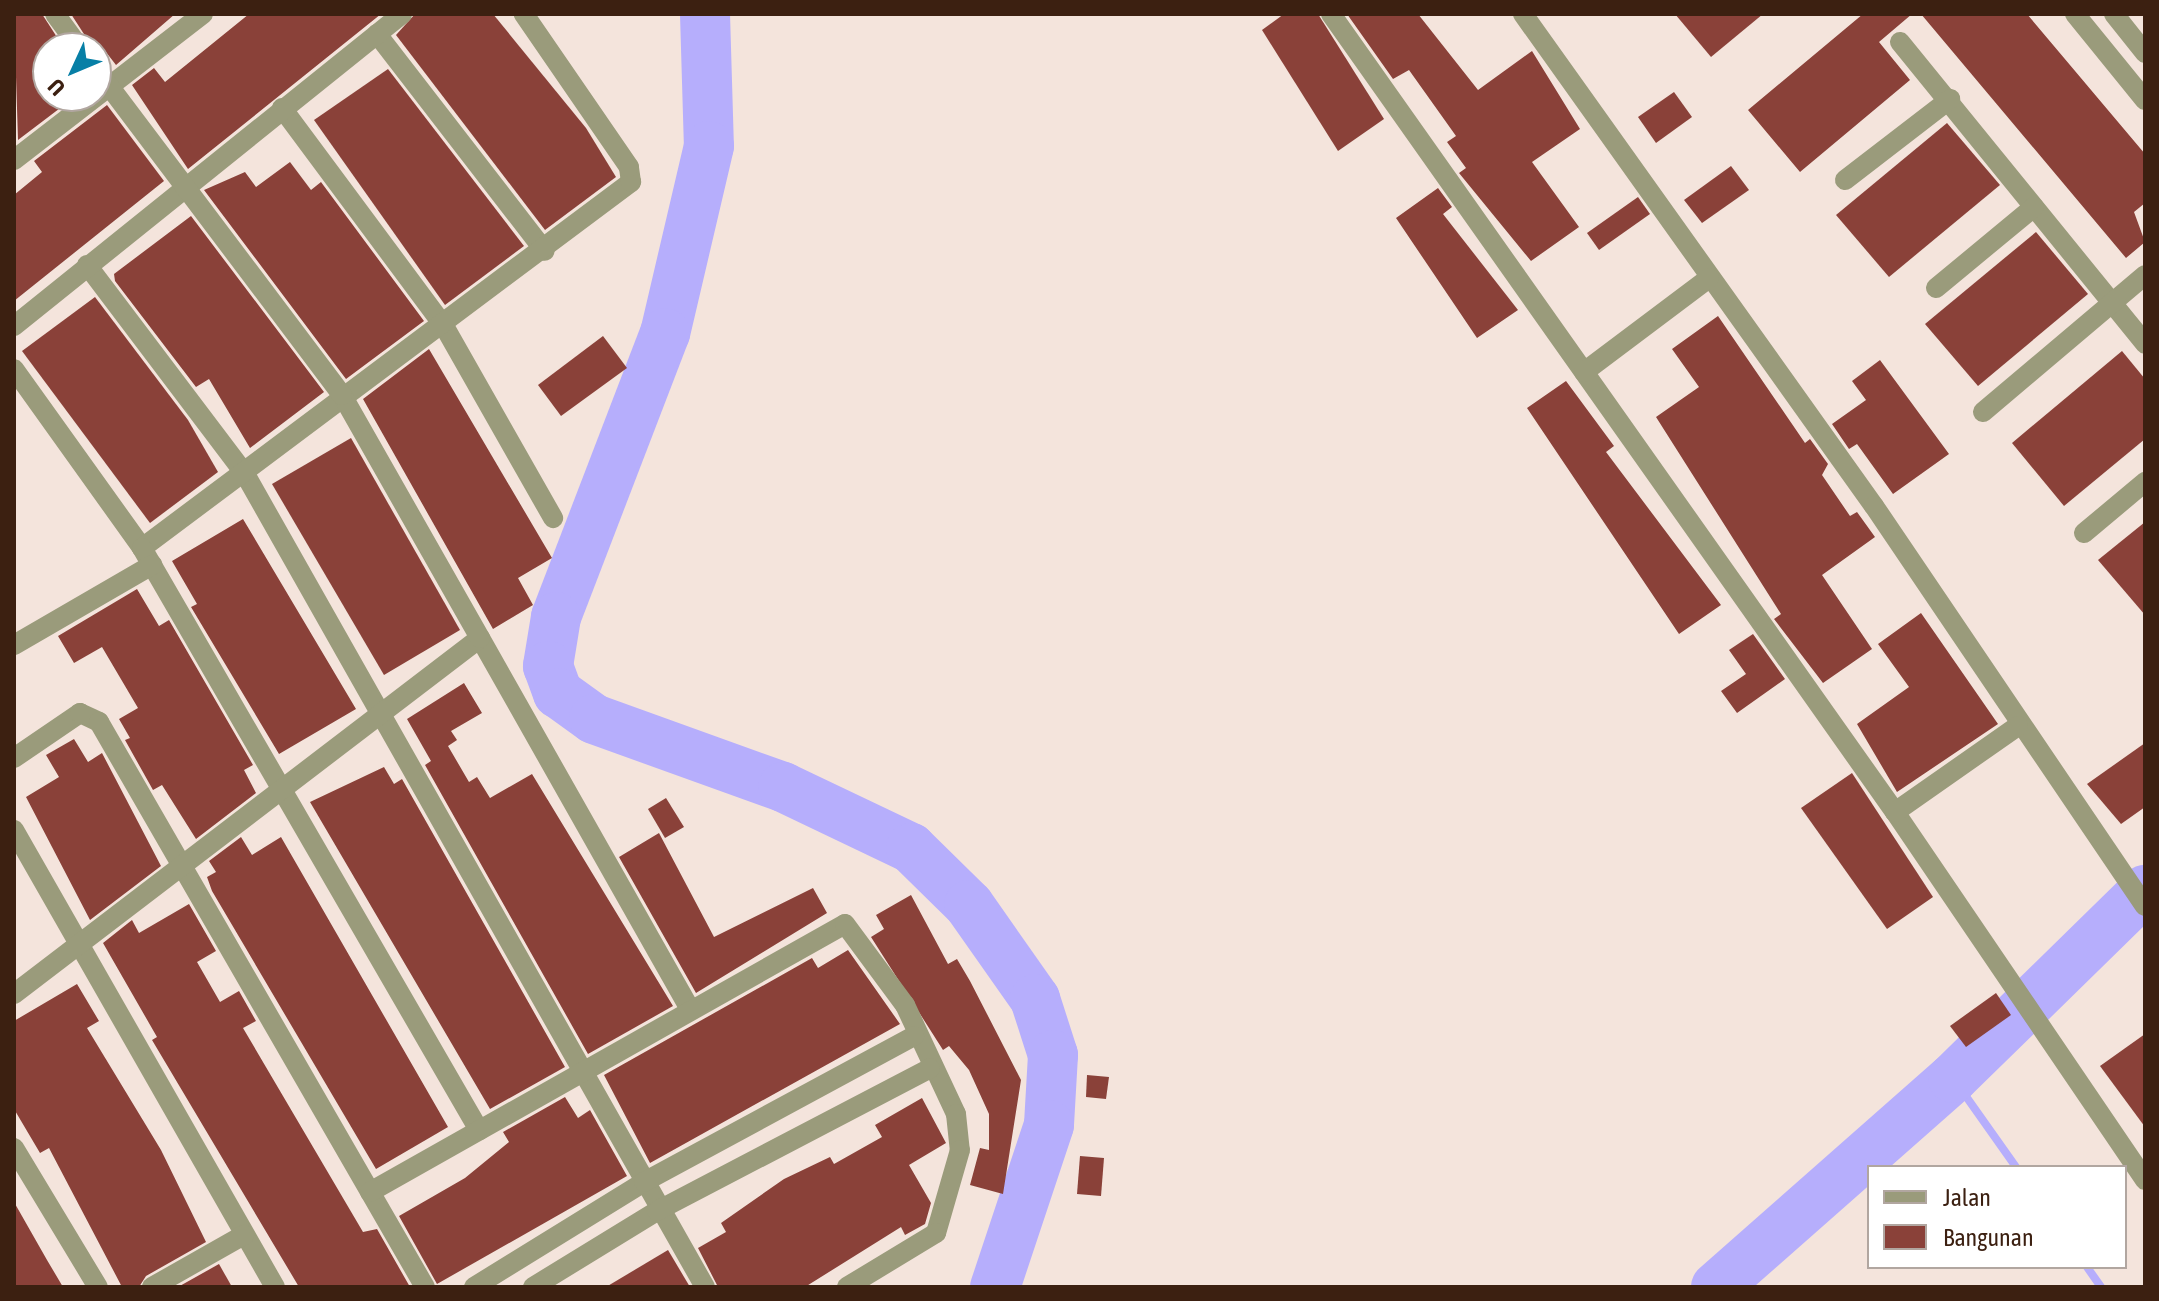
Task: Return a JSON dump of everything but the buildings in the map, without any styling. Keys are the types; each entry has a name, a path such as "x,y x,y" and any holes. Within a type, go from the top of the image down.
{"street":[{"path":"55,14 68,32"},
{"path":"112,85 203,14"},
{"path":"14,326 183,185 402,14"},
{"path":"14,645 147,556 342,395 444,326 545,251 633,175 524,14"},
{"path":"1331,14 1895,812 2015,988 2035,1012 2145,1180"},
{"path":"1523,14 1874,506 2018,726 2145,906"},
{"path":"2075,14 2145,100"},
{"path":"2114,14 2145,53"},
{"path":"377,34 545,251"},
{"path":"1900,42 1950,99 2109,303 2145,344"},
{"path":"112,90 342,395 689,1007"},
{"path":"1845,180 1950,99"},
{"path":"282,108 444,326 553,518"},
{"path":"14,160 77,112"},
{"path":"1936,288 2034,207"},
{"path":"87,265 245,474 378,715 586,1070 657,1211 705,1287"},
{"path":"1983,412 2145,275"},
{"path":"1584,372 1709,278"},
{"path":"14,369 147,556 280,791 479,1130"},
{"path":"2084,533 2145,482"},
{"path":"14,994 480,638"},
{"path":"14,758 90,713 425,1287"},
{"path":"1895,812 2018,726"},
{"path":"14,830 275,1287"},
{"path":"370,1192 586,1070 689,1007 845,924 905,1005 914,1036 959,1125 945,1219 922,1243 847,1287"},
{"path":"474,1287 644,1182 914,1036"},
{"path":"533,1287 657,1211 930,1068"},
{"path":"14,1148 98,1287"},
{"path":"152,1287 244,1235"}],"waterway":[{"path":"705,14 709,146 665,333 556,617 548,666 558,693 594,719 783,787 911,848 969,905 1035,999 1053,1055 1049,1125 995,1287"},
{"path":"1716,1287 1953,1078 2145,890"},
{"path":"1953,1078 2015,1165"},
{"path":"2088,1269 2101,1287"}]}
